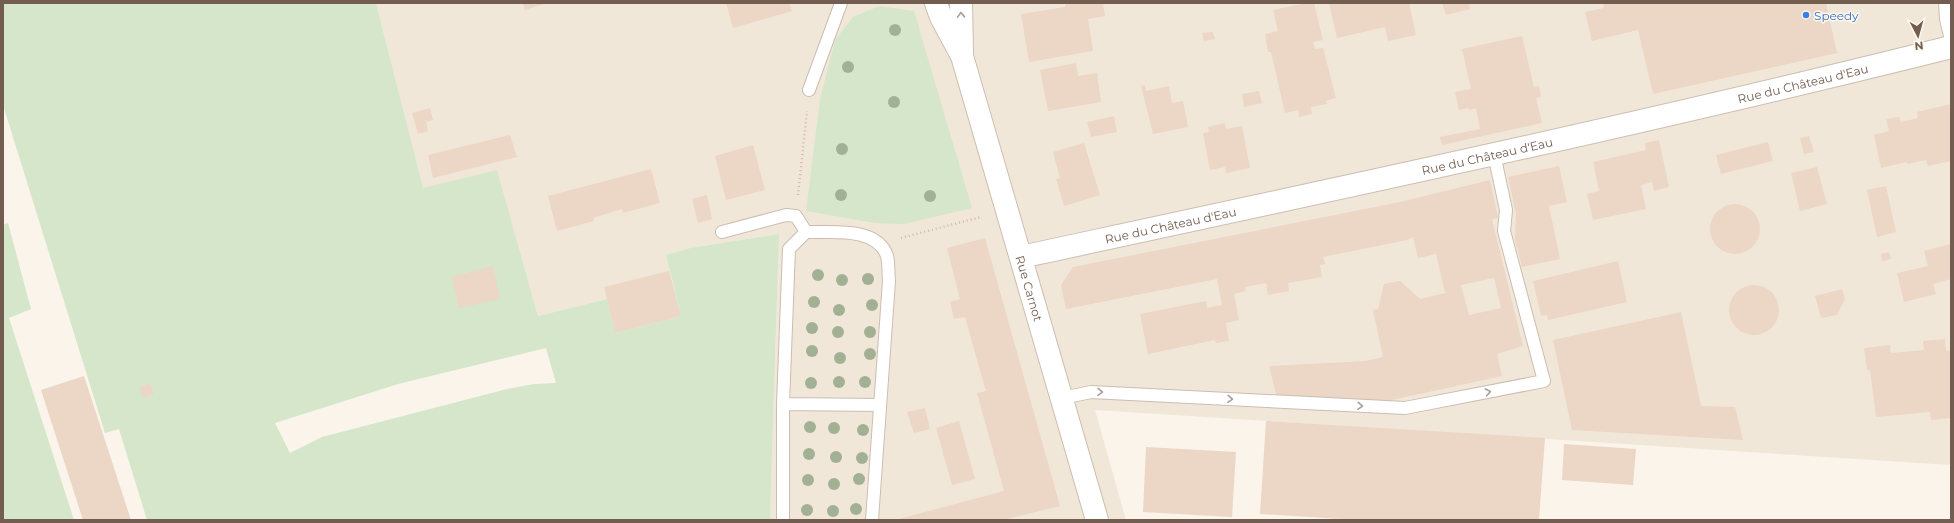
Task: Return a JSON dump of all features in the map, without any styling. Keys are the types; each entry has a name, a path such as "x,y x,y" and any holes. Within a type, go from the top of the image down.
{"street":[{"name":"Rue Carnot","path":"936,3 941,17 962,56 1097,520"},
{"name":"Rue Carnot","path":"961,3 962,56"},
{"name":"Rue du Château d'Eau","path":"1021,257 1494,154 1816,81 1951,47"}],"lane":[{"path":"809,90 841,3"},
{"path":"1945,3 1946,19 1951,40"},
{"path":"1062,398 1091,392 1404,408 1544,381 1504,230 1506,210 1494,154"},
{"path":"722,232 786,215 796,216 806,232"},
{"path":"783,520 783,404 789,248 806,232 848,233 871,237 880,244 887,256 889,281 872,520"},
{"path":"783,404 880,405"}],"path":[{"path":"796,216 809,90"},
{"path":"880,244 1007,210"}],"shaded area":[{"path":"376,3 1951,3 1951,465 1095,410 1126,520 770,520 779,234 690,248 666,255 681,316 615,333 607,299 538,316 497,171 423,189"}],"green space":[{"path":"3,3 376,3 423,188 497,170 538,316 607,299 615,333 681,316 666,255 690,248 779,234 770,520 147,520 119,429 105,433 3,105","holes":["546,348 556,383 534,384 507,389 322,437 290,453 275,423 398,384"]},
{"path":"879,6 914,11 972,208 904,224 875,223 806,211 820,99 835,40 853,17"},
{"path":"8,223 31,309 9,318 74,520 3,520 3,225"}],"building":[{"path":"523,3 547,3 525,10"},
{"path":"726,3 789,3 792,11 733,28"},
{"path":"1065,3 1103,3 1105,16 1088,19 1093,51 1029,62 1021,14 1065,7"},
{"path":"1306,3 1314,3 1323,40 1313,42 1315,49 1323,48 1336,98 1326,101 1327,104 1311,107 1312,114 1299,117 1298,110 1285,113 1271,52 1268,52 1265,34 1278,31 1273,10"},
{"path":"1329,3 1409,3 1416,35 1388,41 1385,27 1337,38"},
{"path":"1442,3 1469,3 1470,9 1446,15"},
{"path":"1603,3 1826,3 1837,53 1653,94 1638,30 1592,41 1585,12 1604,8"},
{"path":"1213,32 1215,39 1204,41 1202,33"},
{"path":"1522,36 1534,87 1539,86 1541,97 1536,98 1542,123 1442,145 1440,137 1480,129 1476,108 1459,110 1455,92 1471,89 1462,49"},
{"path":"1076,63 1078,76 1097,73 1101,102 1048,111 1040,70"},
{"path":"1145,85 1146,91 1169,86 1172,103 1183,101 1188,127 1153,134 1141,86"},
{"path":"1259,91 1262,103 1244,107 1242,94"},
{"path":"1951,104 1951,161 1928,166 1926,160 1907,164 1907,162 1881,168 1874,135 1889,131 1886,119 1899,117 1901,122 1918,118 1917,112"},
{"path":"430,108 433,120 426,122 428,131 418,134 412,113"},
{"path":"1114,116 1117,132 1091,137 1087,122"},
{"path":"1225,123 1226,129 1242,126 1250,168 1226,173 1225,167 1210,170 1203,133 1209,132 1208,127"},
{"path":"510,135 517,157 433,178 428,155"},
{"path":"1809,136 1814,152 1804,154 1800,138"},
{"path":"1659,140 1669,187 1654,191 1652,182 1641,185 1646,209 1593,220 1587,194 1599,191 1593,162 1646,150 1645,143"},
{"path":"1768,142 1773,161 1721,174 1716,155"},
{"path":"1084,143 1100,195 1064,206 1056,179 1060,178 1053,152"},
{"path":"753,145 765,190 726,200 715,156"},
{"path":"1559,166 1567,202 1549,206 1560,259 1522,267 1515,240 1516,214 1508,177"},
{"path":"1817,167 1827,204 1800,211 1791,173"},
{"path":"651,169 660,203 623,213 622,209 593,218 594,221 557,231 548,196"},
{"path":"1490,180 1498,218 1492,219 1523,346 1497,354 1502,376 1374,404 1277,398 1269,366 1365,361 1383,357 1373,310 1378,309 1384,284 1400,281 1420,299 1445,293 1436,254 1418,258 1413,237 1407,240 1323,257 1325,264 1320,265 1322,277 1288,283 1289,291 1268,295 1266,283 1245,287 1246,291 1234,294 1239,320 1226,323 1229,341 1216,343 1215,340 1148,354 1140,314 1206,301 1207,308 1222,305 1217,279 1066,309 1061,285 1073,267 1400,202","holes":["1494,278 1501,308 1469,315 1461,285"]},
{"path":"1886,186 1896,232 1877,237 1867,190"},
{"path":"707,195 712,219 698,223 692,199"},
{"path":"1730,204 1740,204 1753,211 1760,224 1760,234 1753,247 1740,254 1730,254 1721,250 1714,243 1710,234 1710,224 1714,215 1721,208"},
{"path":"985,238 1060,506 1003,520 895,520 1004,491 977,393 986,391 965,317 954,319 950,302 960,299 947,248"},
{"path":"1951,244 1951,279 1933,284 1936,294 1904,302 1897,273 1928,266 1924,251"},
{"path":"1889,252 1891,259 1882,261 1881,254"},
{"path":"1618,261 1627,302 1548,320 1547,315 1541,316 1533,281"},
{"path":"493,266 500,299 459,308 452,277"},
{"path":"669,271 681,316 615,333 604,287"},
{"path":"1749,285 1759,285 1772,292 1779,305 1779,315 1772,328 1759,335 1749,335 1740,331 1733,324 1729,315 1729,305 1733,296 1740,289"},
{"path":"1842,289 1845,299 1837,315 1821,318 1815,296"},
{"path":"1681,312 1701,406 1735,407 1743,440 1572,430 1553,340"},
{"path":"1945,339 1946,351 1951,350 1951,418 1931,420 1930,412 1876,417 1870,370 1867,370 1864,348 1890,345 1891,353 1924,350 1923,341"},
{"path":"84,376 131,520 83,520 41,390"},
{"path":"150,384 154,394 143,398 139,387"},
{"path":"925,408 930,429 914,433 907,412"},
{"path":"959,421 975,479 952,485 936,428"},
{"path":"1266,421 1545,438 1539,520 1357,520 1260,514"},
{"path":"1564,444 1636,449 1633,485 1562,480"},
{"path":"1146,447 1236,452 1232,517 1143,512"}],"place":[{"name":"Speedy","path":"1806,15"}]}
